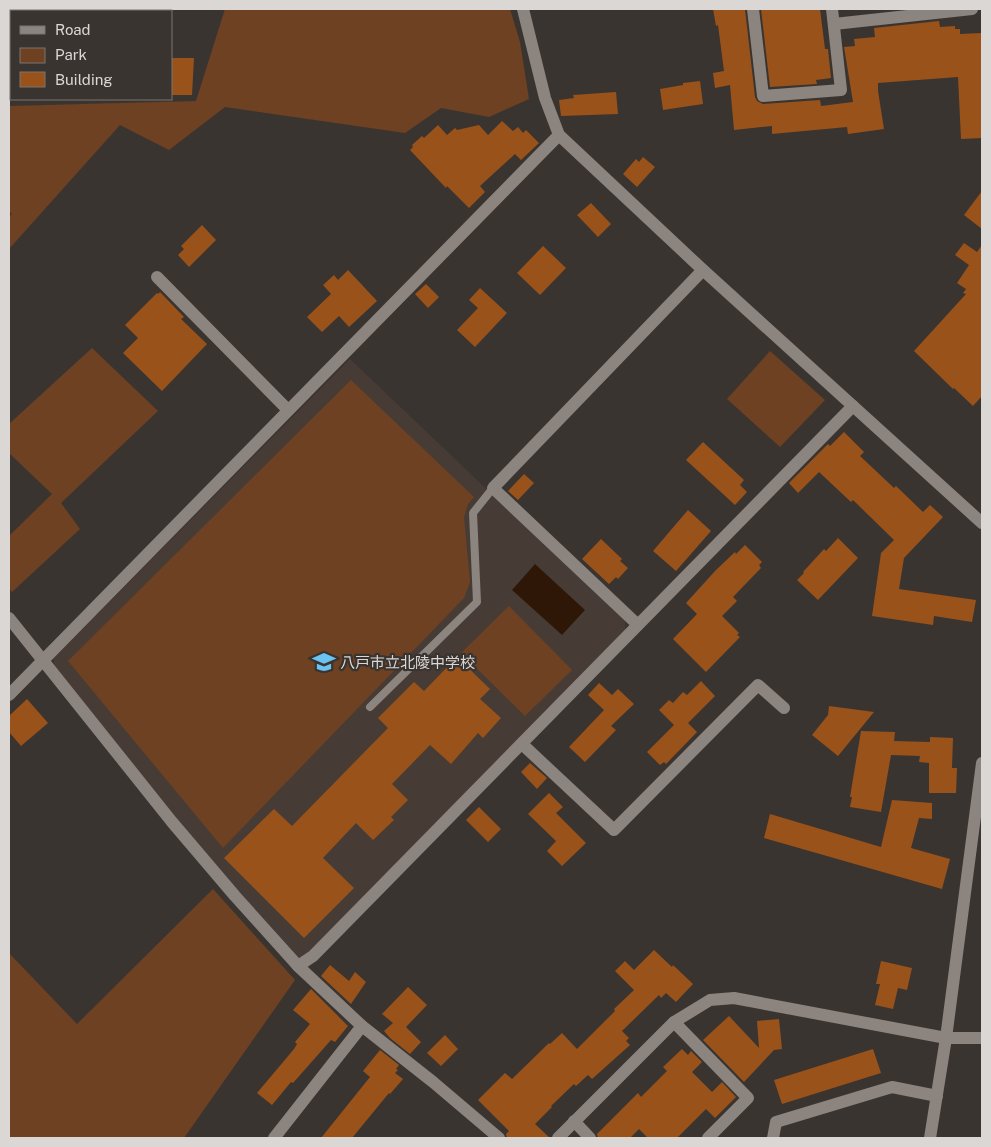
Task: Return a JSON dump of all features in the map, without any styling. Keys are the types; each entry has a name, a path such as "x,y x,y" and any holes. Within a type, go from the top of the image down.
{"street":[{"path":"523,9 546,98 559,135 702,270 982,523"},
{"path":"753,9 763,96 841,90 832,9"},
{"path":"834,24 972,9"},
{"path":"9,695 559,135"},
{"path":"638,625 493,488 702,270"},
{"path":"157,277 288,410"},
{"path":"298,966 313,956 853,406"},
{"path":"9,618 172,822 298,966 362,1026 433,1082 499,1138"},
{"path":"522,744 614,830 758,685 784,708"},
{"path":"930,1138 946,1038 982,763"},
{"path":"558,1138 674,1022 710,1000 734,998 946,1038 982,1038"},
{"path":"674,1022 748,1098 708,1138"},
{"path":"274,1138 362,1026"},
{"path":"773,1138 776,1122 892,1087 937,1096"},
{"path":"574,1121 590,1138"}],"lane":[{"path":"370,707 477,602 473,513 493,488"}],"shaded area":[{"name":"八戸市立北陵中学校","path":"350,359 625,621 625,630 306,955 298,958 234,888 176,820 54,666 54,658"},
{"path":"535,564 585,610 562,635 512,590"}],"green space":[{"path":"225,9 510,9 520,42 529,99 489,117 441,108 405,133 225,107 169,150 120,125 9,249 9,217 12,214 9,212 9,106 196,101"},
{"path":"92,348 158,411 61,503 80,529 12,592 9,588 9,536 52,494 9,453 9,424"},
{"path":"770,351 825,400 780,447 727,399"},
{"path":"351,380 474,497 468,504 464,517 470,582 464,598 223,848 68,661"},
{"path":"509,606 572,670 525,716 461,653"},
{"path":"213,889 295,980 184,1138 9,1138 9,953 77,1024"}],"building":[{"path":"713,9 745,9 755,97 757,101 763,104 820,100 821,106 853,102 844,47 855,46 854,39 875,37 874,28 939,21 940,27 955,26 955,29 960,29 960,34 982,33 982,138 961,139 958,77 878,83 884,129 848,134 847,127 772,134 772,126 734,130 730,85 715,88 713,73 724,71 718,25 716,26"},
{"path":"761,9 820,9 825,49 828,49 831,78 816,80 817,84 770,87"},
{"path":"172,58 194,58 192,95 172,95"},
{"path":"700,81 703,104 663,110 660,89"},
{"path":"616,92 618,114 561,116 559,100 574,98 573,95"},
{"path":"502,121 513,131 518,127 523,133 526,130 539,143 521,160 515,154 480,186 485,192 469,208 447,186 446,188 410,150 413,147 412,145 422,136 424,138 438,125 447,135 455,128 457,130 479,125 488,135"},
{"path":"643,157 655,167 637,187 623,174 636,159 639,162"},
{"path":"982,191 982,229 964,215"},
{"path":"591,203 611,224 598,237 577,215"},
{"path":"202,225 216,240 189,267 178,255 184,249 181,246"},
{"path":"964,243 977,252 982,245 982,396 973,406 914,351 966,294 963,293 966,289 957,283 969,265 955,255"},
{"path":"543,246 566,268 540,295 517,273"},
{"path":"348,270 377,301 349,327 339,316 322,332 307,317 331,294 323,285 334,275 338,280"},
{"path":"426,284 439,297 428,308 415,294"},
{"path":"480,288 507,313 475,347 457,330 478,308 469,300"},
{"path":"160,292 184,317 181,319 207,344 162,391 123,353 138,338 125,325"},
{"path":"844,432 864,452 860,456 894,488 896,486 923,512 930,505 943,517 904,558 899,589 976,600 972,622 934,616 933,625 872,616 881,553 894,540 853,500 851,502 819,472 798,493 789,483 828,444 830,446"},
{"path":"703,442 744,480 740,485 747,492 735,505 686,460"},
{"path":"524,474 534,483 518,500 508,491"},
{"path":"688,510 711,531 676,571 653,551"},
{"path":"838,538 858,558 818,600 797,580 824,549 826,551"},
{"path":"601,539 622,559 620,561 628,568 618,579 616,577 609,584 582,559"},
{"path":"745,545 762,562 759,565 761,568 733,597 737,601 722,616 739,633 737,635 740,637 706,672 673,639 697,614 686,603 716,570"},
{"path":"457,657 490,689 480,699 501,718 483,738 478,733 451,764 430,745 392,784 408,800 391,817 394,820 373,840 356,823 323,858 354,888 304,938 224,858 274,809 292,826 388,728 378,718 414,682 424,691"},
{"path":"701,681 715,696 688,723 697,732 666,764 664,762 660,765 647,752 674,725 659,710 669,700 673,703 683,692 687,695"},
{"path":"599,683 612,695 618,689 634,704 611,726 616,730 585,762 569,747 604,710 588,695"},
{"path":"27,699 48,723 21,746 9,732 9,716"},
{"path":"829,706 874,712 838,756 812,735 828,715"},
{"path":"861,731 895,732 894,741 930,742 930,737 953,738 952,768 957,768 956,793 929,793 929,763 919,762 920,756 891,755 881,812 850,807"},
{"path":"530,763 547,778 537,789 521,772"},
{"path":"549,793 563,807 556,813 586,843 562,866 547,851 556,841 528,814"},
{"path":"892,800 932,803 932,819 919,818 911,848 950,859 942,889 764,838 770,814 881,847"},
{"path":"479,807 501,829 488,842 466,820"},
{"path":"654,950 693,984 676,1002 666,993 661,998 659,995 622,1031 629,1038 626,1041 630,1045 592,1079 588,1075 576,1086 574,1084 551,1106 535,1124 550,1138 507,1138 506,1134 509,1131 478,1100 505,1073 512,1079 562,1033 577,1049 634,990 615,971 625,961 634,970"},
{"path":"881,961 912,968 907,990 898,988 893,1009 875,1005 880,984 876,984"},
{"path":"330,965 349,981 355,972 366,982 351,1004 321,976"},
{"path":"408,987 427,1005 406,1027 421,1042 410,1054 384,1031 393,1023 382,1014"},
{"path":"311,989 348,1026 335,1042 331,1040 272,1105 257,1093 294,1049 297,1044 295,1042 310,1024 293,1010"},
{"path":"729,1016 759,1048 757,1021 779,1019 782,1049 774,1050 744,1082 703,1040"},
{"path":"445,1035 458,1049 441,1066 427,1053"},
{"path":"682,1049 688,1055 691,1051 702,1062 692,1072 712,1092 722,1082 736,1097 715,1118 706,1109 677,1138 648,1138 639,1129 630,1138 598,1138 597,1134 638,1093 641,1097 667,1071 663,1067"},
{"path":"873,1049 881,1073 782,1104 774,1080"},
{"path":"380,1050 399,1065 395,1073 403,1079 352,1138 321,1138 370,1077 363,1071"}],"place":[{"name":"八戸市立北陵中学校","path":"324,662"}]}
